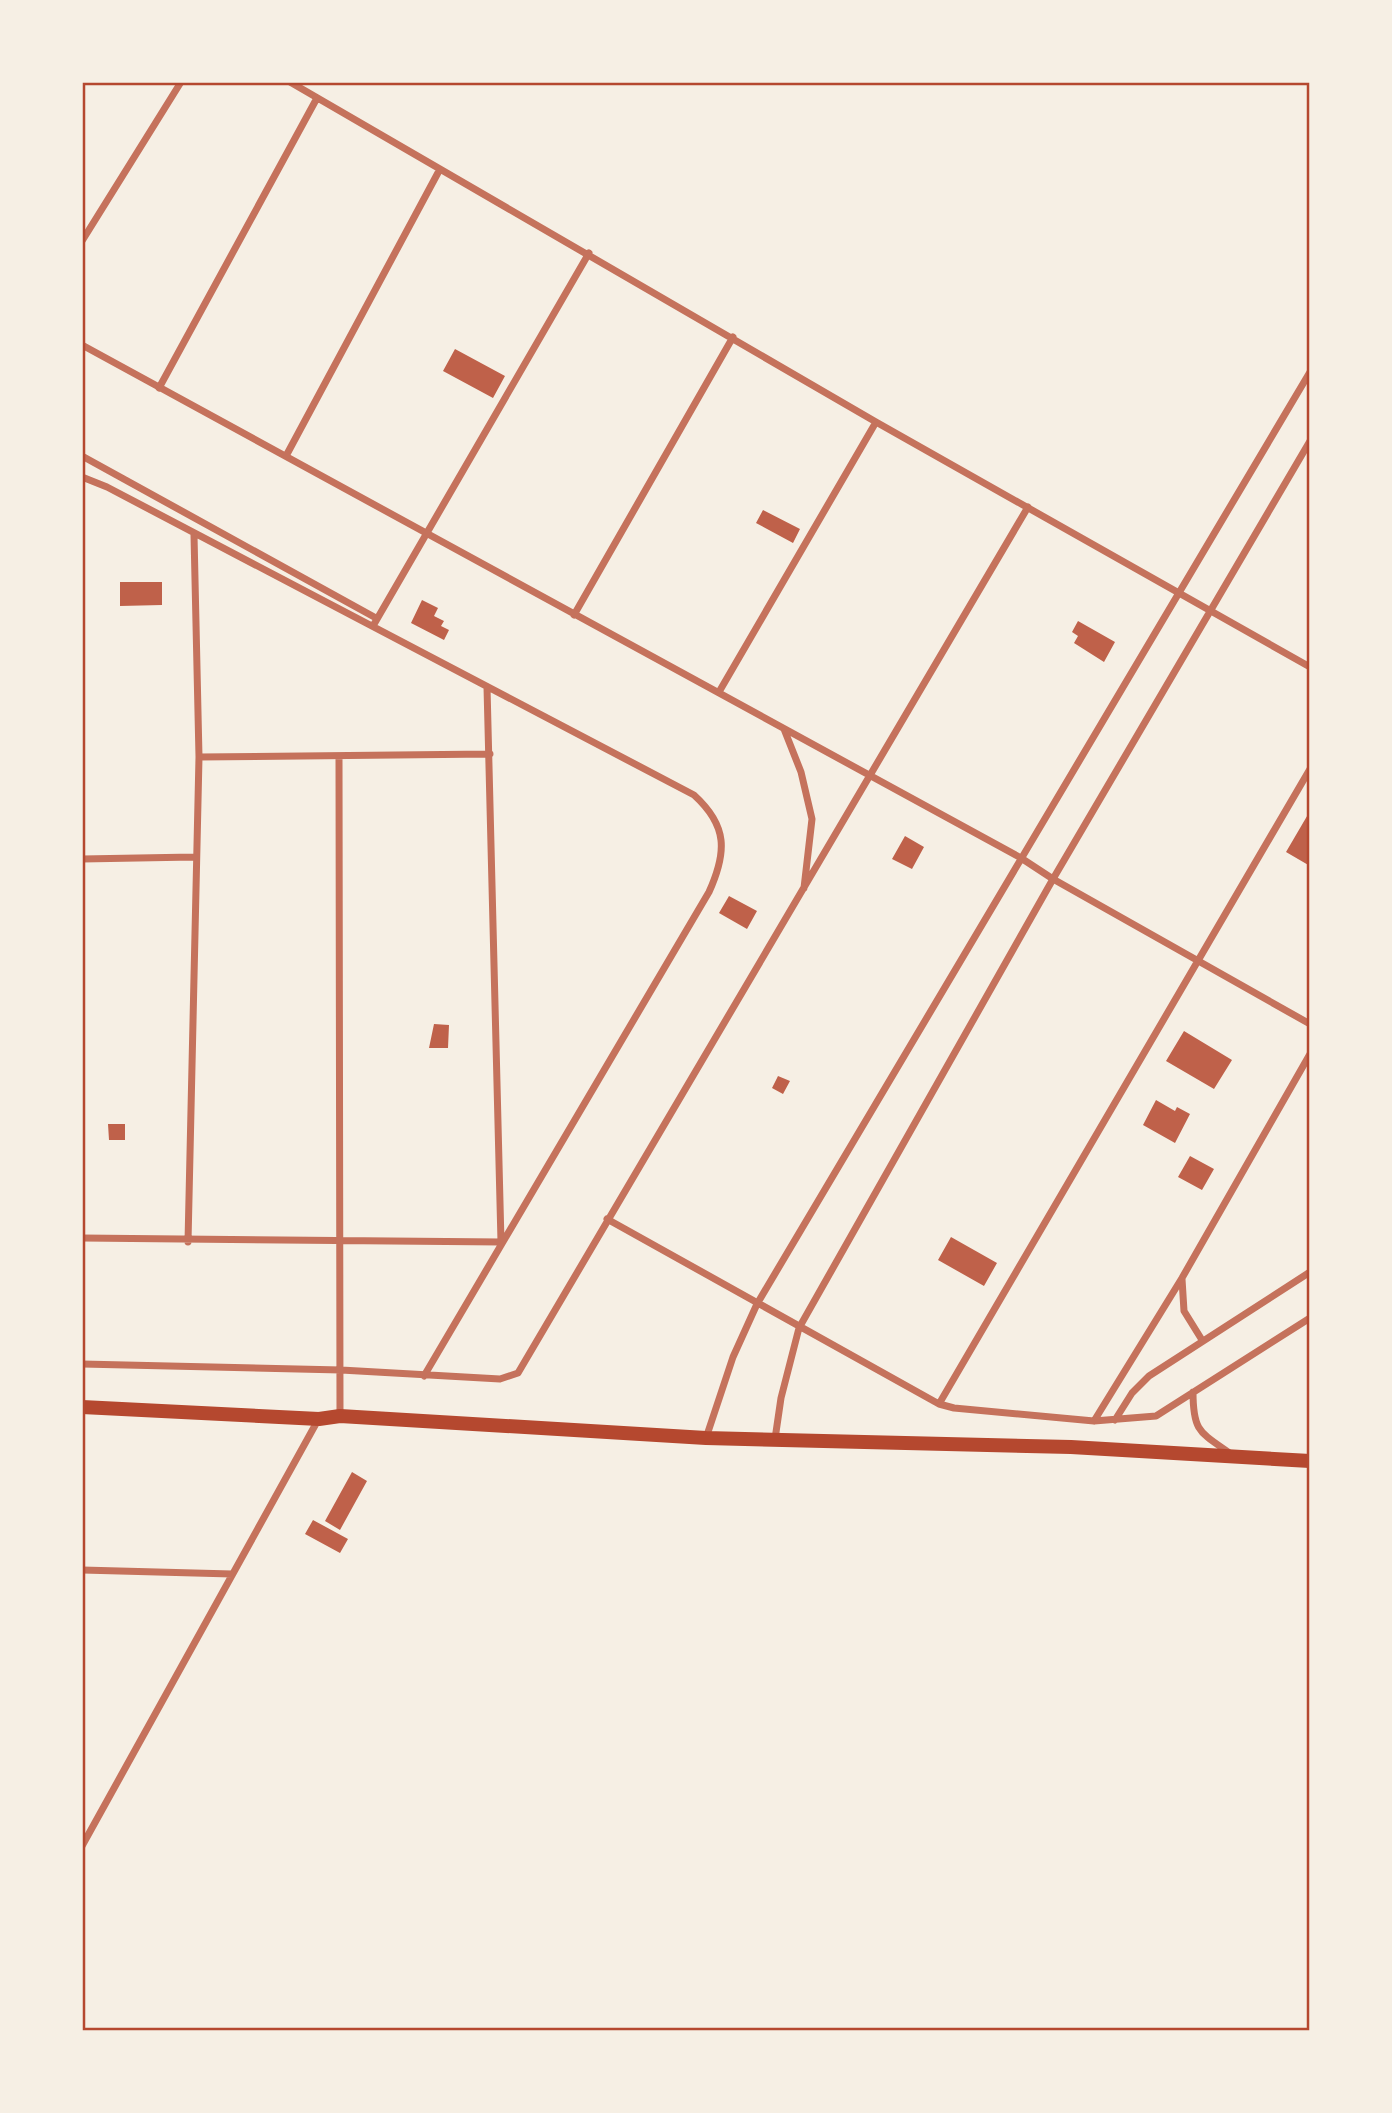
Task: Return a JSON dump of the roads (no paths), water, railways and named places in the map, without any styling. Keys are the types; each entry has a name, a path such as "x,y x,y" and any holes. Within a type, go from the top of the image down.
{"main road":[{"path":"82,1407 319,1419 340,1416 706,1438 1071,1447 1310,1461"}],"street":[{"path":"82,241 181,82"},
{"path":"290,82 589,253 876,422 1180,591 1310,667"},
{"path":"159,388 317,98"},
{"path":"286,456 440,169"},
{"path":"375,622 589,253"},
{"path":"574,615 733,337"},
{"path":"82,345 873,776 1310,1024"},
{"path":"706,1438 733,1357 757,1304 1310,372"},
{"path":"719,692 876,422"},
{"path":"775,1440 781,1398 799,1328 1053,879 1310,441"},
{"path":"82,456 487,687 694,795 720,828 720,867 709,892 424,1376"},
{"path":"82,477 107,487 194,535 375,622"},
{"path":"82,1364 341,1370 500,1379 518,1373 607,1219 873,776 1028,507"},
{"path":"188,1242 194,857 199,757 194,535"},
{"path":"487,687 501,1242"},
{"path":"784,729 808,794 812,819 804,891"},
{"path":"199,757 490,754"},
{"path":"339,756 340,1416"},
{"path":"939,1404 1310,769"},
{"path":"82,859 194,857"},
{"path":"1094,1422 1182,1278 1310,1054"},
{"path":"607,1219 939,1404 996,1413 1094,1422 1156,1416 1310,1318"},
{"path":"82,1238 188,1242 501,1242"},
{"path":"1115,1420 1132,1393 1149,1376 1310,1272"},
{"path":"1182,1278 1184,1311 1202,1340"},
{"path":"1193,1392 1193,1420 1207,1437 1234,1456"},
{"path":"82,1846 319,1419"},
{"path":"82,1570 232,1574"}]}
